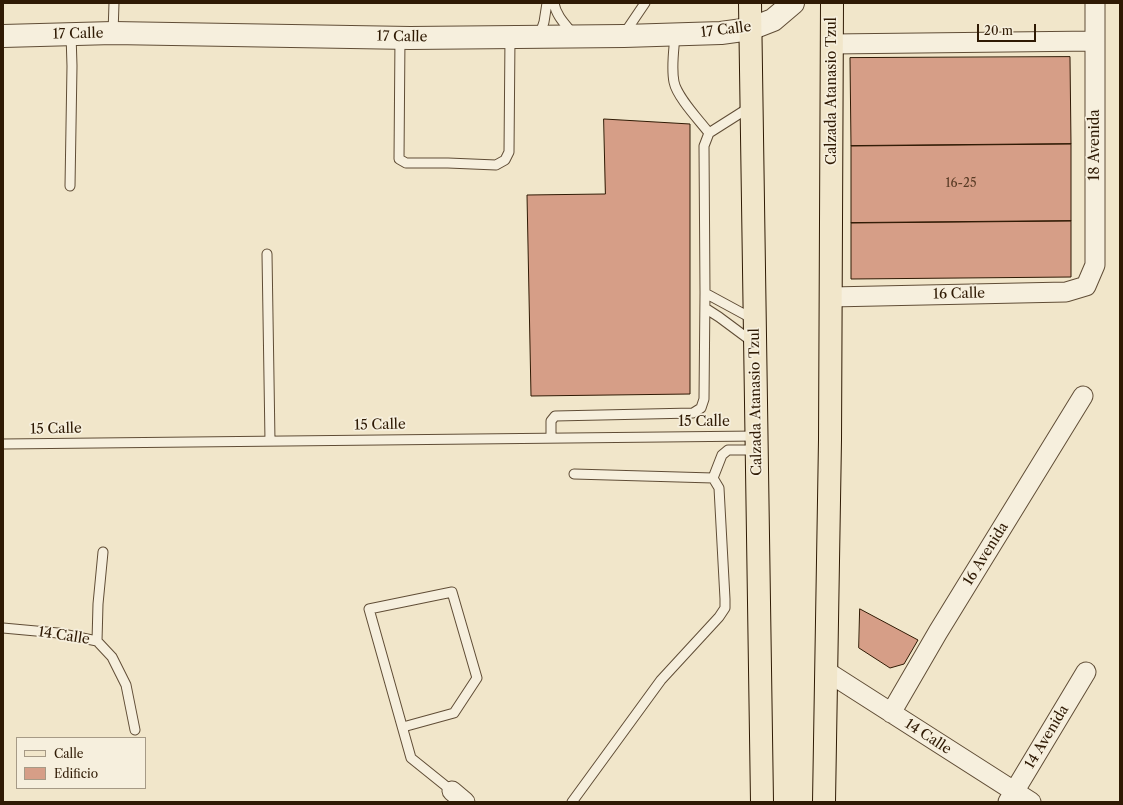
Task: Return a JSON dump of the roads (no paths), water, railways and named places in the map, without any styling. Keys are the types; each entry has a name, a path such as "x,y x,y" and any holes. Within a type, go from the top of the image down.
{"main road":[{"name":"Calzada Atanasio Tzul","path":"750,3 762,802"},
{"name":"Calzada Atanasio Tzul","path":"824,802 831,297 832,3"}],"street":[{"name":"17 Calle","path":"3,36 113,33 410,38 624,36 721,33 750,29 773,20 793,3"},
{"name":"18 Avenida","path":"1086,286 1096,265 1095,3"},
{"path":"832,44 1095,41"},
{"name":"16 Calle","path":"831,297 1066,292 1086,286"},
{"name":"16 Avenida","path":"891,713 938,632 1083,396"},
{"name":"14 Calle","path":"826,671 891,713 1011,797 1031,802"},
{"name":"14 Avenida","path":"1011,797 1086,672"}],"lane":[{"path":"113,33 114,3"},
{"path":"539,37 544,22 547,3"},
{"path":"554,3 560,18 575,36"},
{"path":"624,36 645,3"},
{"path":"70,186 72,66 71,34"},
{"path":"675,34 672,74 674,83 678,94 709,133"},
{"path":"400,37 399,159 406,163 496,165 505,160 509,152 510,37"},
{"path":"551,437 551,421 555,416 693,413 701,408 704,399 704,146 709,133 752,106"},
{"path":"268,254 270,441"},
{"path":"705,292 754,320"},
{"path":"705,308 720,317 755,344"},
{"name":"15 Calle","path":"3,444 551,437 757,443"},
{"path":"713,478 722,455 728,450 757,443"},
{"path":"574,474 713,478"},
{"path":"572,802 661,680 719,617 725,608 719,488 713,478"},
{"path":"97,641 98,604 103,552"},
{"path":"403,727 454,713 477,678 452,592 369,609 411,758 458,796"},
{"path":"3,628 3,638"},
{"name":"14 Calle","path":"3,628 58,633 97,641 112,658 126,685 135,730"}]}
